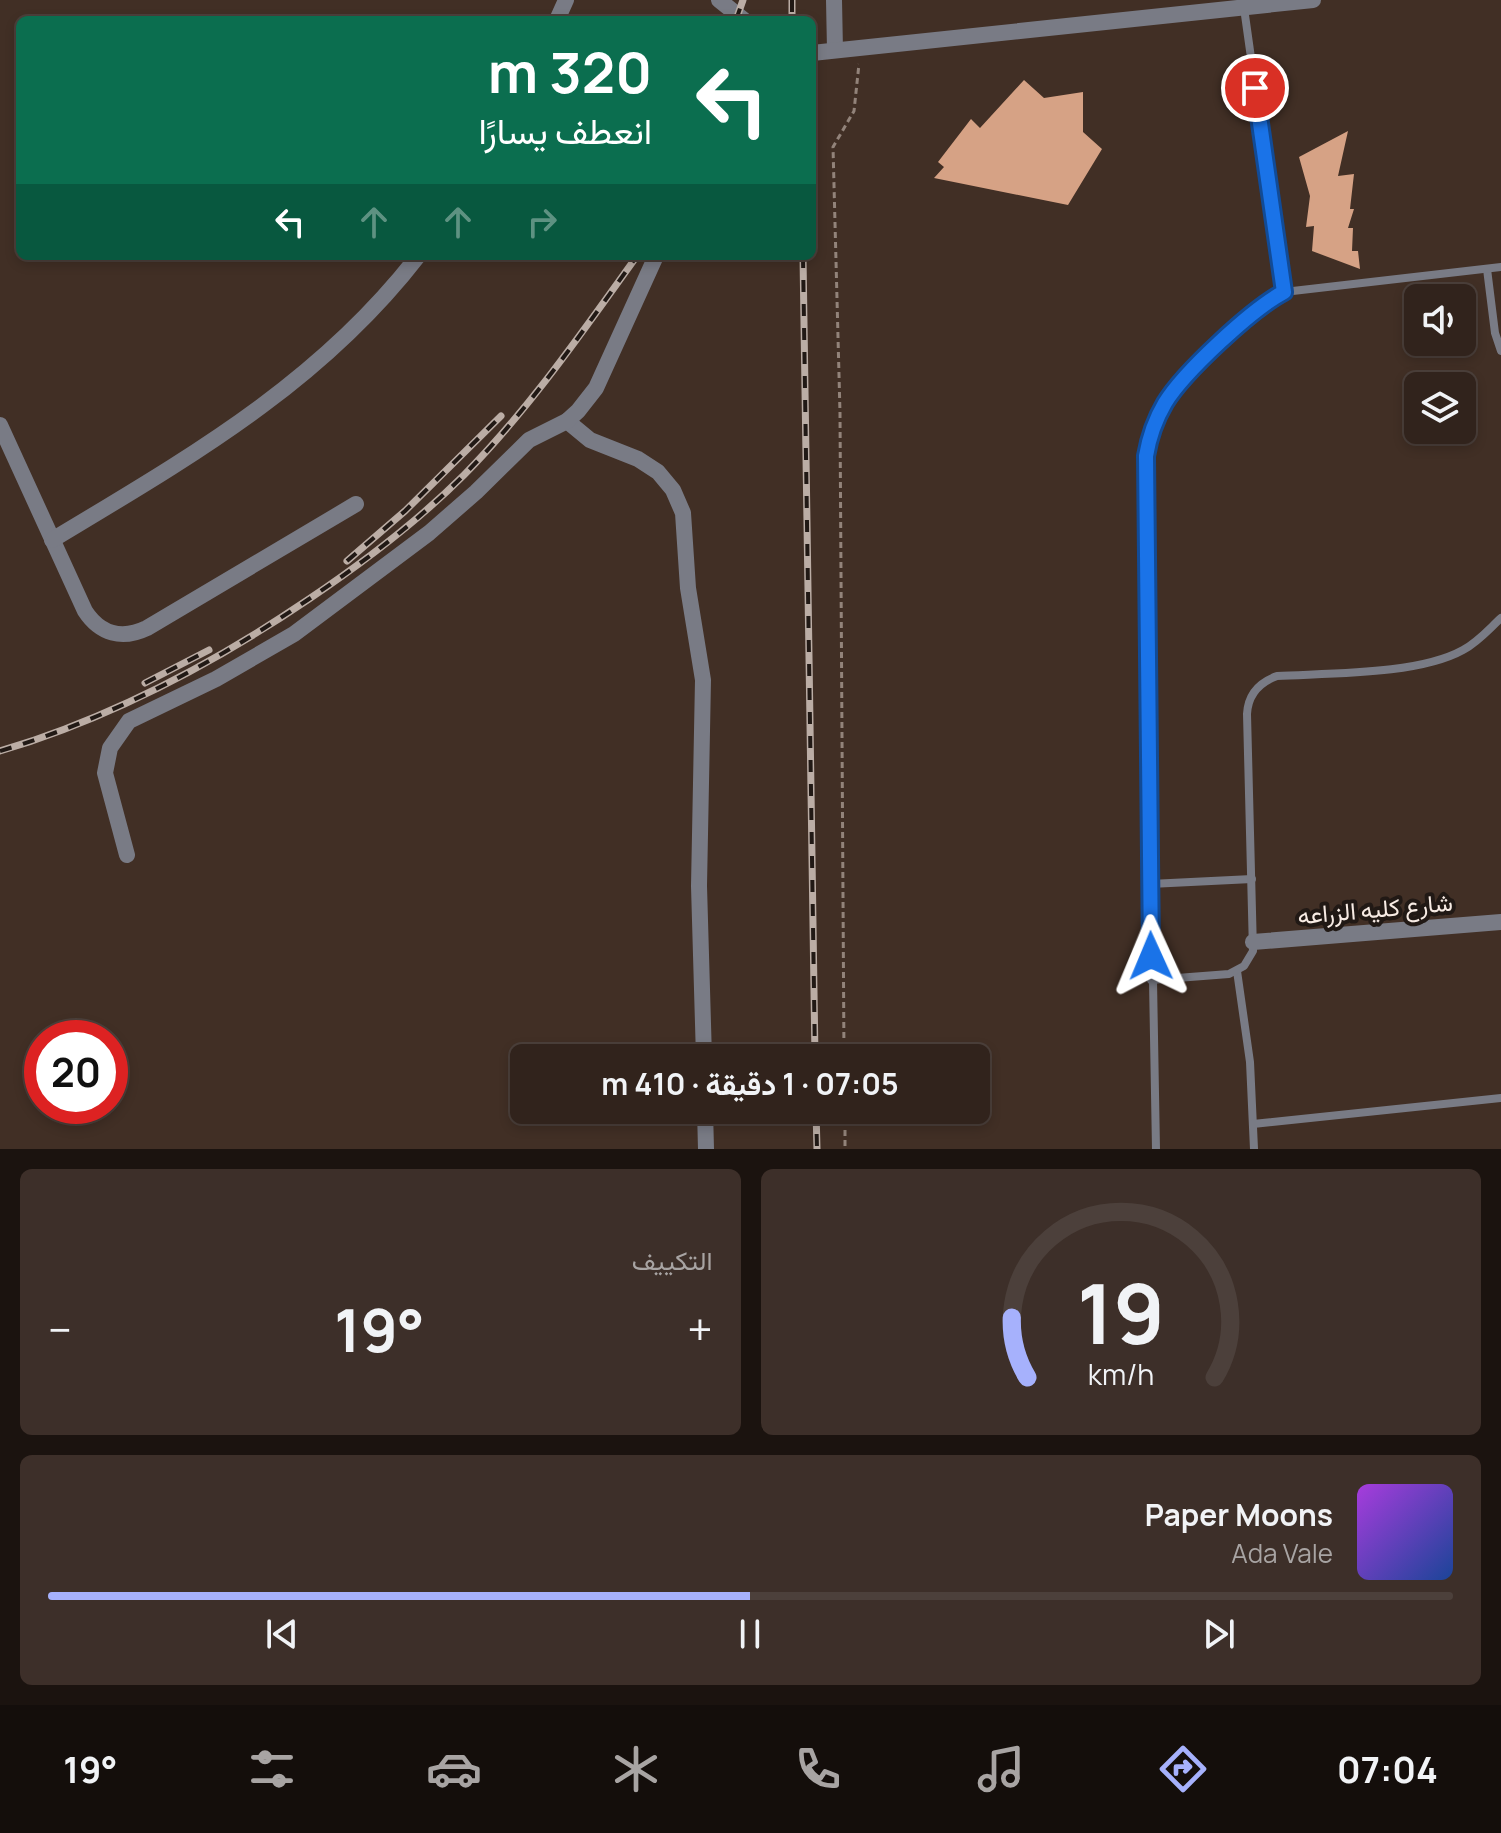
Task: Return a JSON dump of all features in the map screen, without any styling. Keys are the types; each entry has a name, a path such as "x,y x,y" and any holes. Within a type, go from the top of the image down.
{"street":[{"path":"719,0 739,16"},
{"path":"834,0 835,50"},
{"path":"816,52 1313,0"},
{"path":"52,540 205,448 281,393 351,331 414,260"},
{"path":"127,855 105,773 110,748 129,721 216,679 294,634 429,533 529,440 567,421 596,388 654,260"},
{"path":"567,421 590,440 638,459 658,472 673,490 683,513 688,588 703,680 699,886 704,1044"},
{"path":"0,425 91,621 112,633 124,635 147,628 356,504"},
{"name":"شارع كليه الزراعه","path":"1253,942 1501,922"},
{"path":"705,1124 706,1149"}],"lane":[{"path":"1244,7 1284,292"},
{"path":"1156,1149 1144,475 1149,437 1177,387 1255,311 1284,292 1501,267"},
{"path":"1487,269 1495,333 1501,351"},
{"path":"1151,980 1237,971 1250,959 1253,942 1247,714 1250,697 1261,684 1277,676 1406,667 1435,662 1475,643 1501,618"},
{"path":"1150,884 1252,879"},
{"path":"1237,971 1250,1062 1254,1149"},
{"path":"1253,1124 1501,1098"}],"path":[{"path":"844,1044 840,413 833,147 854,111 861,48"},
{"path":"845,1124 845,1149"}],"building":[{"path":"1024,80 1044,98 1083,92 1083,132 1102,149 1068,205 934,178 944,167 938,162 971,119 980,128"},
{"path":"1348,131 1338,176 1354,174 1350,209 1354,209 1348,228 1353,228 1352,251 1358,251 1360,269 1312,251 1314,226 1306,227 1310,196 1299,157"}],"railway":[{"path":"737,16 743,0"},
{"path":"792,0 792,16"},
{"path":"0,751 121,706 198,667 273,623 390,541 464,475 511,423 634,260"},
{"path":"803,260 815,1044"},
{"path":"347,561 405,511 501,416"},
{"path":"145,683 209,650"},
{"path":"816,1124 817,1149"}],"route":[{"path":"1151,956 1146,456 1156,419 1177,387 1255,311 1284,292 1255,88"}]}
